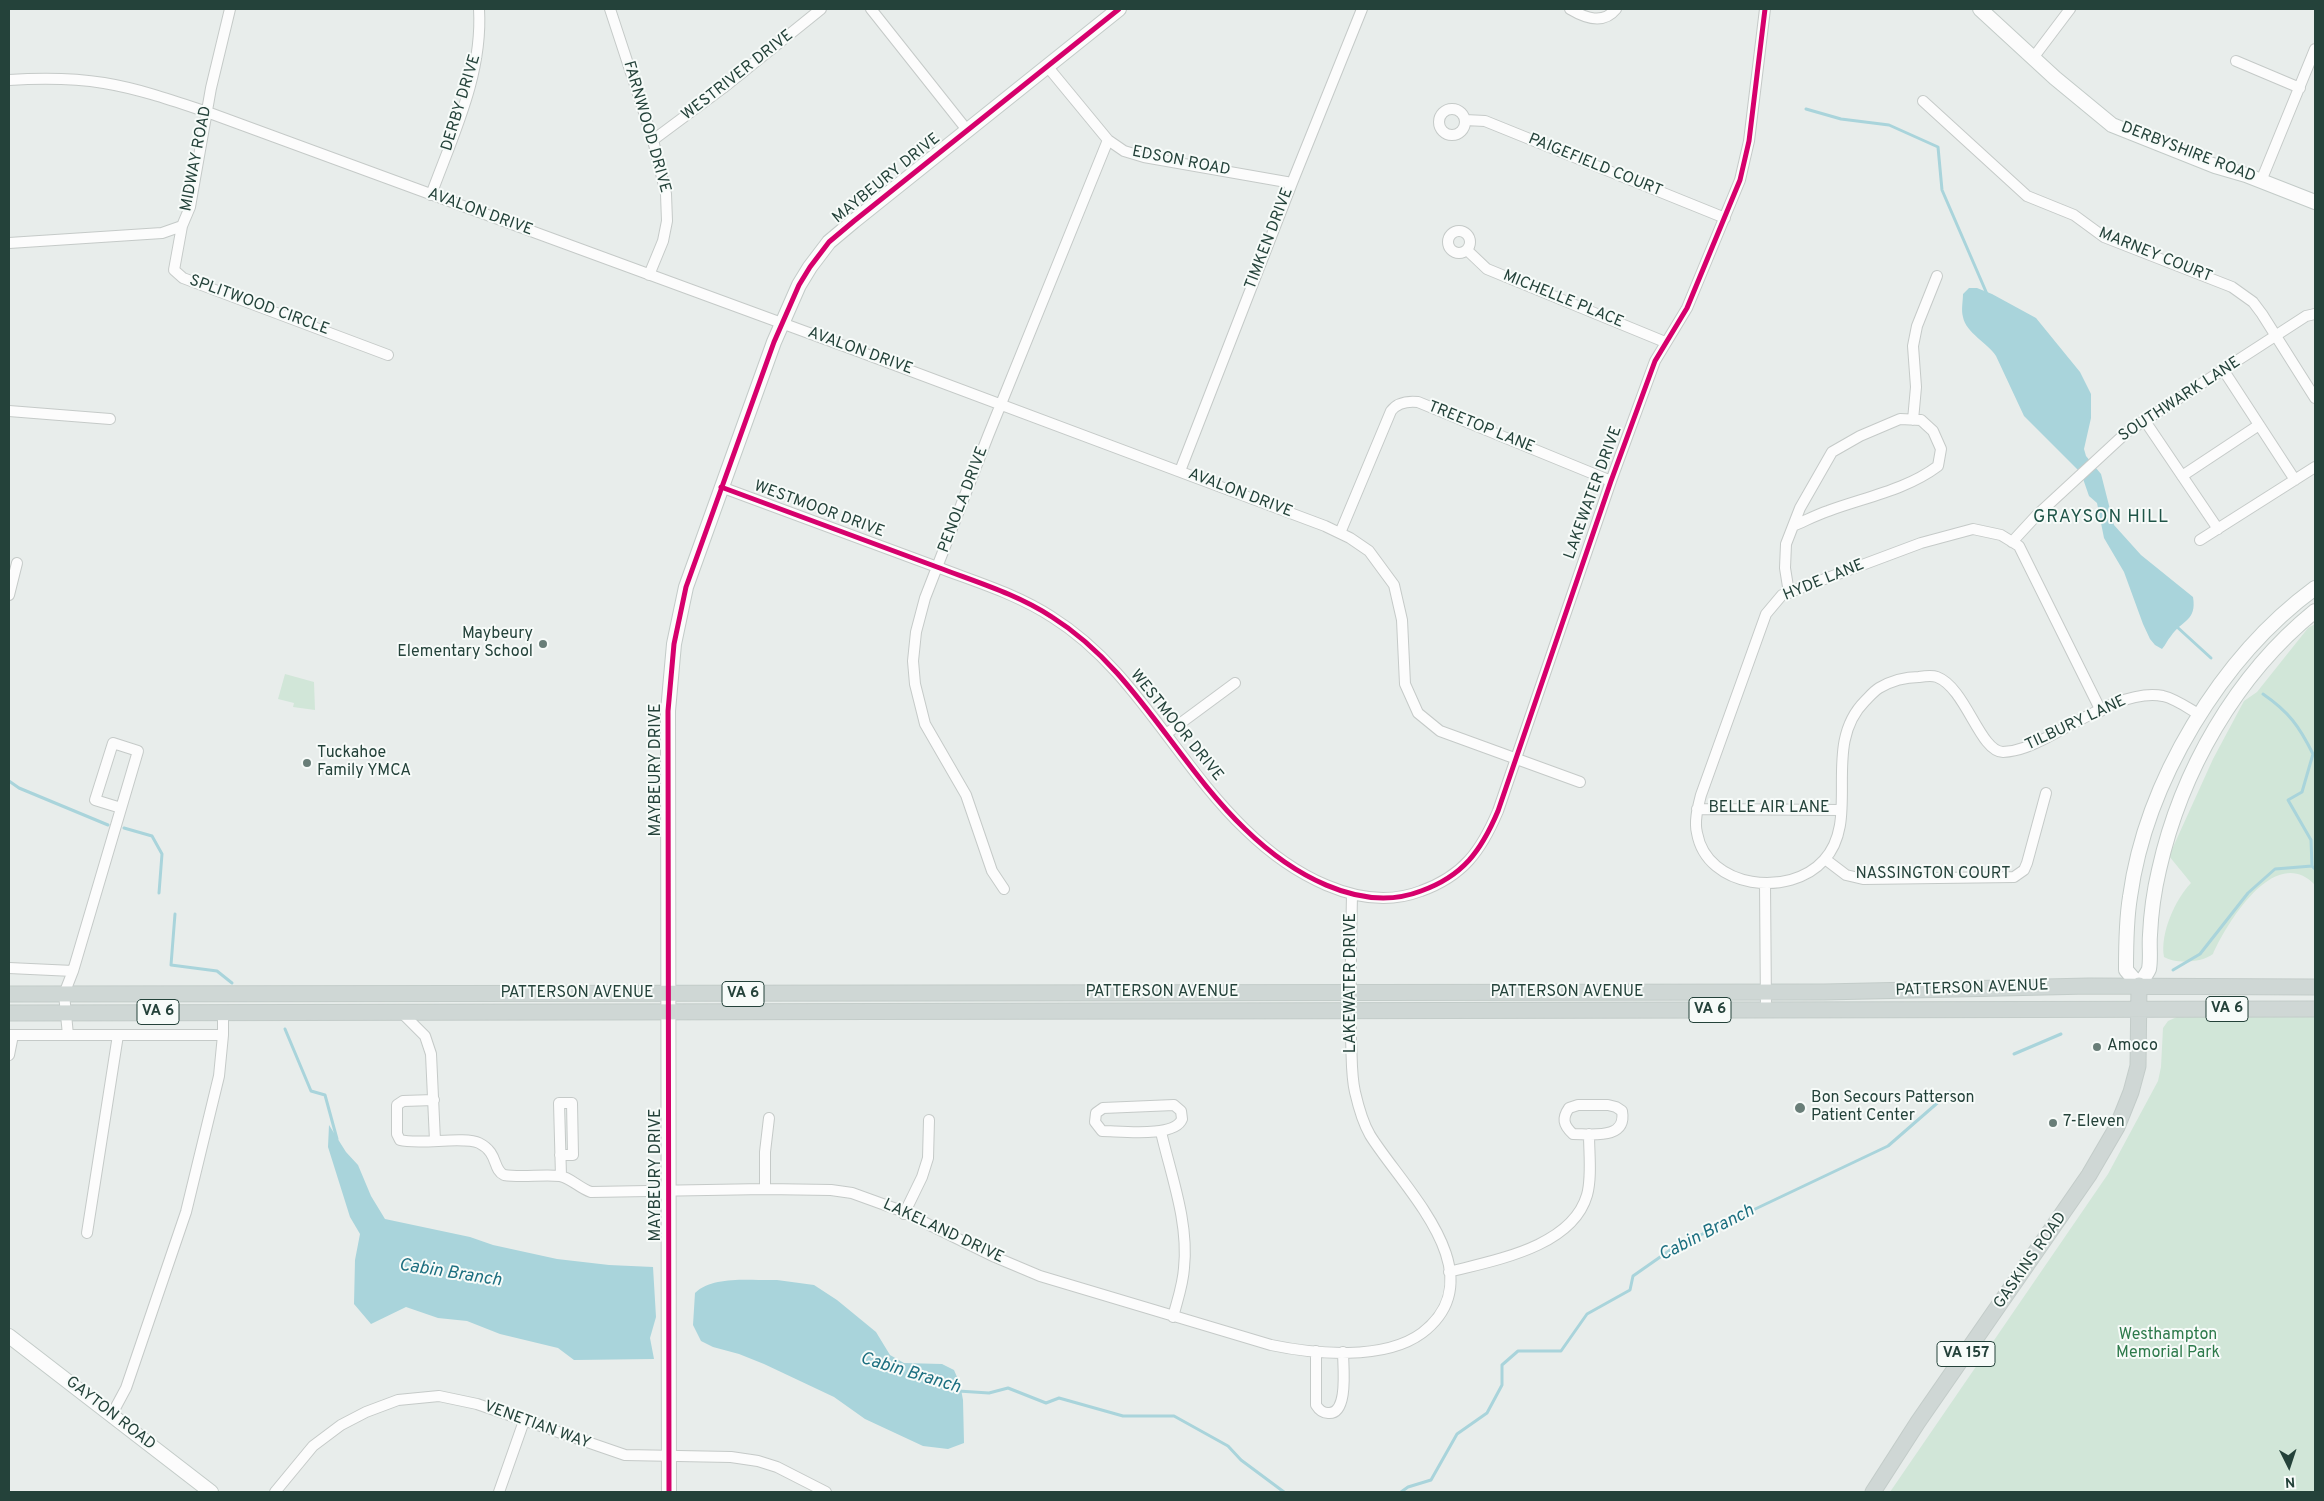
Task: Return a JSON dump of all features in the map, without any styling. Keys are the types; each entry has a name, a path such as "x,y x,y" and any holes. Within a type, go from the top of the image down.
{"main road":[{"name":"PATTERSON AVENUE","path":"9,994 1766,992 2139,985 2315,987"},
{"name":"VA 157","path":"2139,985 2140,1009"},
{"name":"GASKINS ROAD","path":"1873,1492 1918,1422 2066,1210 2109,1143 2124,1111 2138,1066 2140,1009"},
{"name":"PATTERSON AVENUE","path":"9,1013 2315,1009"}],"street":[{"name":"MIDWAY ROAD","path":"9,243 162,233 182,226 190,207 207,112 230,9"},
{"name":"DERBY DRIVE","path":"431,195 474,74 480,35 479,9"},
{"name":"FARNWOOD DRIVE","path":"610,9 653,140 666,194 667,221 660,252 649,275"},
{"name":"WESTRIVER DRIVE","path":"653,140 702,104 821,9"},
{"path":"871,9 967,130"},
{"name":"MAYBEURY DRIVE","path":"669,1492 670,994 668,739 670,677 674,644 686,587 782,324 806,273 829,242 1119,9"},
{"name":"TIMKEN DRIVE","path":"1180,471 1362,9"},
{"path":"1570,9 1591,19 1603,18 1616,9"},
{"name":"LAKEWATER DRIVE","path":"1449,1272 1448,1255 1423,1209 1368,1132 1354,1091 1350,993 1352,895 1375,899 1409,896 1442,884 1467,864 1487,837 1498,811 1611,481 1655,361 1687,308 1740,180 1749,142 1765,9"},
{"name":"DERBYSHIRE ROAD","path":"1980,9 2032,58 2112,125 2215,166 2315,202"},
{"path":"2032,58 2070,9"},
{"path":"2261,181 2315,49"},
{"path":"2236,61 2300,88"},
{"name":"EDSON ROAD","path":"1047,66 1108,140 1124,151 1144,157 1292,183"},
{"name":"AVALON DRIVE","path":"9,80 55,79 105,83 136,90 207,112 1001,404 1340,533 1369,551 1394,585 1402,620 1405,684 1418,713 1440,731 1580,782"},
{"name":"MARNEY COURT","path":"1923,101 2027,196 2074,215 2104,237 2232,287 2253,302 2315,398"},
{"name":"PAIGEFIELD COURT","path":"1465,120 1485,121 1725,218"},
{"name":"PENOLA DRIVE","path":"1004,889 992,871 966,795 925,724 915,684 913,661 916,632 925,598 1108,140"},
{"name":"SPLITWOOD CIRCLE","path":"182,226 174,270 183,278 388,355"},
{"name":"MICHELLE PLACE","path":"1467,250 1487,269 1666,342"},
{"path":"1913,420 1916,387 1913,346 1917,326 1937,276"},
{"name":"SOUTHWARK LANE","path":"2012,542 2075,479 2127,432 2306,316 2315,314"},
{"path":"2224,370 2295,480"},
{"name":"TREETOP LANE","path":"1340,533 1391,411 1398,404 1411,401 1418,402 1611,481"},
{"path":"9,411 110,419"},
{"path":"1789,592 1785,568 1786,544 1793,526 1800,508 1832,452 1860,436 1900,419 1921,420 1933,431 1941,449 1938,466 1926,475 1896,489 1827,511 1793,526"},
{"path":"2145,421 2218,529"},
{"path":"2182,476 2259,425"},
{"path":"2200,540 2315,467"},
{"name":"WESTMOOR DRIVE","path":"721,487 938,567 1021,600 1050,616 1076,634 1117,672 1224,807 1246,831 1294,867 1337,890 1352,895"},
{"name":"HYDE LANE","path":"1765,883 1735,876 1713,863 1699,843 1696,832 1697,809 1766,614 1782,595 1921,543 1973,529 2001,535 2019,546 2101,710"},
{"path":"9,595 17,563"},
{"path":"2315,588 2280,617 2253,645 2226,678 2200,715 2160,792 2146,830 2135,870 2130,898 2126,970 2139,985 2149,969 2150,924 2159,870 2176,813 2196,764 2225,711 2248,680 2272,651 2315,611"},
{"name":"TILBURY LANE","path":"1825,859 1837,833 1841,810 1842,752 1845,736 1855,711 1878,689 1905,677 1935,676 1946,681 1958,694 1988,744 2000,752 2020,750 2118,702 2143,694 2162,696 2174,700 2200,715"},
{"path":"1166,734 1235,682"},
{"path":"68,1035 64,994 72,971 121,808 138,751 113,743 95,800 121,808"},
{"name":"NASSINGTON COURT","path":"1825,859 1846,875 1863,879 2014,877 2020,874 2027,863 2046,792"},
{"name":"BELLE AIR LANE","path":"1697,809 1841,810"},
{"path":"1766,1010 1765,883 1803,874 1825,859"},
{"path":"9,968 72,971"},
{"path":"111,1416 126,1388 186,1212 219,1076 223,1035 222,1012"},
{"path":"401,1012 427,1040 432,1059 435,1141"},
{"path":"9,1055 11,1035 223,1035"},
{"path":"87,1233 118,1035"},
{"path":"434,1100 403,1101 397,1105 397,1134 400,1140 476,1141 491,1151 495,1157 497,1169 504,1175 561,1176 560,1155 559,1102 572,1103 573,1155 560,1155"},
{"path":"1174,1105 1181,1111 1180,1124 1174,1129 1161,1132 1102,1131 1096,1126 1095,1117 1103,1108 1174,1105"},
{"path":"1608,1105 1616,1107 1622,1112 1623,1121 1620,1128 1613,1132 1589,1134 1573,1134 1568,1129 1564,1120 1570,1108 1608,1105"},
{"path":"765,1189 766,1152 770,1118"},
{"path":"904,1214 922,1177 928,1158 929,1120"},
{"path":"1161,1132 1184,1238 1184,1267 1181,1290 1173,1316"},
{"path":"1449,1272 1513,1254 1547,1240 1567,1228 1582,1210 1588,1193 1589,1134"},
{"name":"LAKELAND DRIVE","path":"561,1176 572,1181 582,1189 591,1192 765,1189 831,1190 852,1193 880,1202 1040,1276 1271,1345 1316,1351 1357,1352 1394,1347 1411,1340 1429,1327 1446,1301 1450,1283 1449,1272"},
{"name":"GAYTON ROAD","path":"9,1336 210,1492"},
{"path":"1316,1351 1316,1405 1321,1412 1329,1414 1337,1411 1342,1404 1343,1352"},
{"name":"VENETIAN WAY","path":"275,1492 303,1458 327,1435 366,1412 398,1400 426,1396 456,1398 625,1455 731,1457 750,1460 777,1467 809,1488 826,1492"},
{"path":"499,1492 524,1421"}],"green space":[{"path":"2315,624 2315,885 2300,875 2284,874 2269,880 2254,892 2241,907 2229,924 2213,954 2195,961 2182,962 2164,957 2164,938 2170,917 2179,898 2191,883 2169,856 2213,759 2244,701 2257,692 2308,628"},
{"path":"285,674 314,682 315,710 293,707 294,703 278,699"},
{"name":"Westhampton Memorial Park","path":"2315,1015 2315,1492 1890,1492 2108,1174 2158,1081 2161,1067 2163,1028 2168,1021 2179,1016"}],"water":[{"path":"1969,288 1977,288 1992,294 2036,318 2080,372 2091,394 2091,418 2084,449 2086,456 2101,474 2114,525 2141,555 2193,597 2194,605 2191,616 2175,631 2162,649 2150,639 2143,624 2124,572 2104,538 2097,503 2089,496 2081,473 2024,416 1996,356 1965,323 1962,311 1963,294"},
{"path":"329,1125 346,1152 358,1165 371,1196 385,1219 470,1237 493,1245 557,1259 609,1265 653,1267 656,1317 650,1338 654,1359 574,1360 558,1348 500,1334 467,1321 438,1318 406,1307 371,1324 354,1304 355,1260 360,1234 350,1217 328,1147"},
{"path":"777,1280 814,1285 837,1300 876,1332 890,1355 904,1363 942,1364 954,1370 960,1384 963,1400 964,1443 948,1449 923,1446 865,1419 834,1397 764,1364 739,1354 713,1347 701,1341 693,1325 695,1293 703,1287 723,1281"}],"waterway":[{"path":"1806,109 1841,119 1889,125 1938,147 1942,190 1987,294"},
{"path":"2176,626 2211,658"},
{"path":"2263,694 2287,714 2303,735 2313,754 2302,792 2288,800 2311,840 2312,866"},
{"name":"Cabin Branch","path":"9,781 19,788 108,825"},
{"name":"Cabin Branch","path":"124,828 152,836 162,854 159,893"},
{"name":"Cabin Branch","path":"2173,970 2200,954 2248,893 2275,869 2312,866 2315,869"},
{"name":"Cabin Branch","path":"175,914 171,965 217,971 232,983"},
{"name":"Cabin Branch","path":"285,1029 311,1091 325,1095 337,1139"},
{"name":"Cabin Branch","path":"2014,1054 2061,1034"},
{"name":"Cabin Branch","path":"1401,1492 1408,1487 1431,1480 1457,1434 1487,1413 1502,1385 1502,1365 1518,1351 1561,1351 1587,1314 1630,1290 1633,1276 1673,1248 1888,1146 1950,1092"},
{"name":"Cabin Branch","path":"958,1391 989,1393 1008,1388 1046,1403 1059,1398 1123,1416 1174,1416 1228,1446 1241,1460 1284,1492"}],"cycle path":[{"path":"669,1492 668,711 674,644 686,587 774,342 799,285 810,267 829,242 854,221 1119,9"},
{"path":"721,487 996,589 1039,609 1061,623 1086,643 1117,673 1211,793 1245,829 1282,860 1304,874 1326,885 1350,893 1374,897 1397,897 1436,885 1459,870 1469,860 1492,825 1611,481 1655,361 1687,308 1740,180 1749,141 1765,9"}],"place":[{"name":"Maybeury Elementary School","path":"543,644"},
{"name":"Tuckahoe Family YMCA","path":"307,763"},
{"name":"Amoco","path":"2097,1047"},
{"name":"Bon Secours Patterson Patient Center","path":"1800,1108"},
{"name":"7-Eleven","path":"2053,1123"}],"district":[{"name":"GRAYSON HILL","path":"2101,518"}]}
